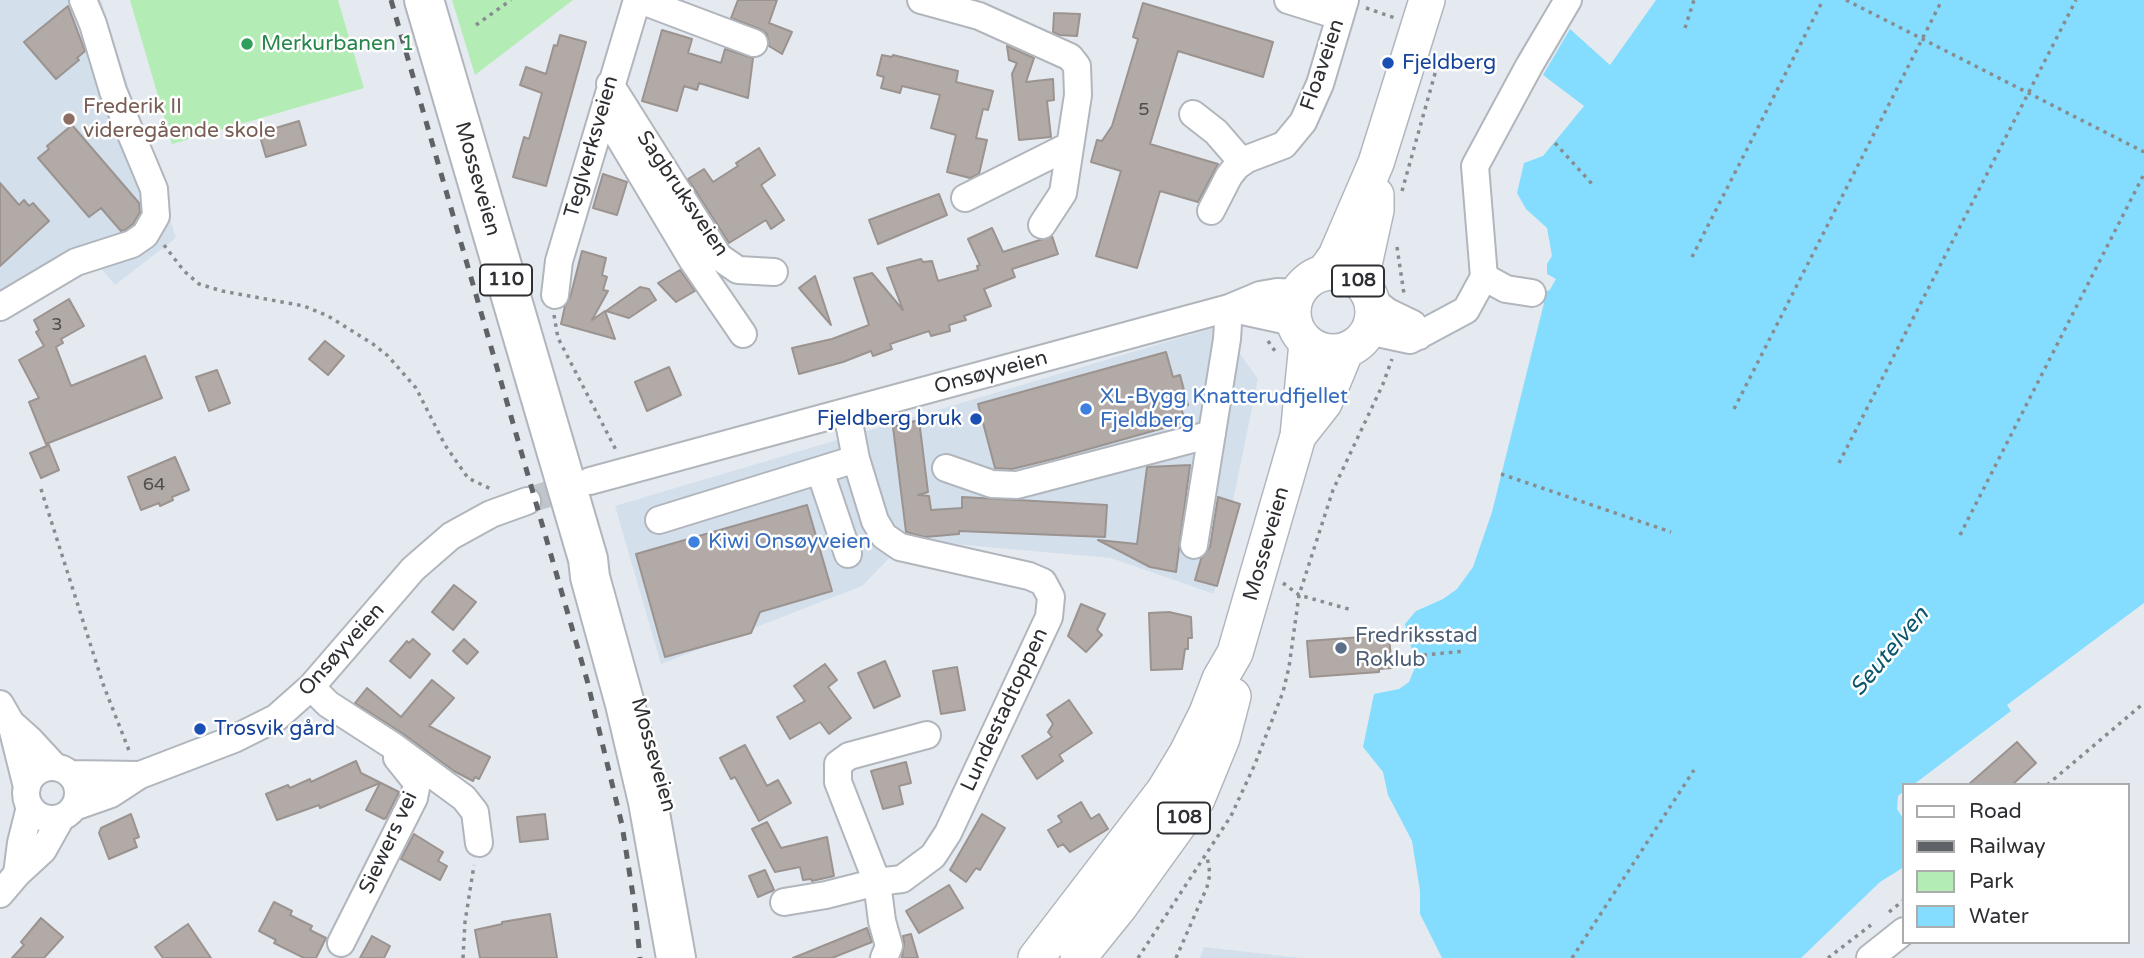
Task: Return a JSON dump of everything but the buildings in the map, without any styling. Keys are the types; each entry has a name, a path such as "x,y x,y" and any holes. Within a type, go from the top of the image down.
{"highway":[{"name":"Mosseveien","path":"424,0 588,559 590,577 625,704 648,802 676,958"},
{"name":"Mosseveien","path":"588,559 601,574 667,800 685,873 697,958"}],"main road":[{"name":"Mosseveien","path":"1067,953 1120,906 1196,799 1222,738 1236,685 1235,653 1298,436 1297,313 1336,256 1376,163 1414,10"},
{"name":"Mosseveien","path":"1298,436 1324,403 1368,323 1376,210 1376,163"},
{"name":"108","path":"1297,313 1336,272 1349,275 1368,323"},
{"path":"1297,313 1319,350 1333,353 1368,323"}],"street":[{"path":"0,307 76,262 132,244 150,229 157,210 154,189 113,91 83,0"},
{"name":"Teglverksveien","path":"555,295 559,261 610,84 638,0 754,43"},
{"path":"921,0 979,16 1070,57 1077,66 1078,94 1063,193 1042,225"},
{"path":"1289,0 1343,6"},
{"path":"1368,323 1410,340 1466,310 1484,277 1475,166 1568,0"},
{"name":"Floaveien","path":"1242,162 1284,145 1294,136 1320,83 1343,6"},
{"name":"Sagbruksveien","path":"610,84 719,257 738,270 774,272"},
{"path":"604,112 693,261 743,334"},
{"path":"1193,114 1216,132 1242,162 1229,176 1211,211"},
{"path":"965,198 1069,146"},
{"path":"1484,277 1506,289 1532,293"},
{"name":"Onsøyveien","path":"590,481 1229,308 1260,295 1277,292 1297,313"},
{"path":"1194,545 1227,339 1229,308"},
{"name":"Lundestadtoppen","path":"783,902 902,878 933,856 948,833 1049,617 1051,597 1043,582 1029,576 901,547 884,536 875,521 856,459 847,412"},
{"path":"946,468 992,484 1017,485 1212,434"},
{"path":"659,520 856,459"},
{"path":"820,471 848,554"},
{"name":"Onsøyveien","path":"67,812 111,794 140,775 234,740 266,723 294,704 311,687 413,569 451,536 491,514 527,501"},
{"name":"Siewers vei","path":"311,687 328,704 393,746 464,798 475,812 478,843"},
{"path":"5,714 63,771 78,790 43,850 8,884"},
{"path":"5,714 28,797 43,817 67,812"},
{"path":"884,958 889,946 882,921 877,882 838,782 838,764 849,756 927,734"},
{"name":"Siewers vei","path":"341,943 414,798 417,783 398,761 393,746"},
{"path":"8,884 21,843 31,777 38,771 63,771"},
{"name":"Onsøyveien","path":"63,771 140,775"},
{"path":"1870,958 1893,924"}],"path":[{"path":"476,25 511,0"},
{"path":"1685,28 1694,0"},
{"path":"1692,257 1823,0"},
{"path":"1846,0 2144,152"},
{"path":"1734,409 1942,0"},
{"path":"1839,463 2076,0"},
{"path":"1343,6 1414,10"},
{"path":"1401,203 1405,177 1438,60"},
{"path":"1555,143 1592,185"},
{"path":"1960,535 2144,174"},
{"path":"150,229 184,271 199,284 222,291 304,306 328,316 373,344 388,356 416,388 444,444 468,478 496,492"},
{"path":"1397,239 1397,260 1406,306"},
{"path":"555,295 554,317 558,338 617,452"},
{"path":"1280,366 1277,353 1297,313"},
{"path":"1138,958 1231,816 1283,692 1299,595 1333,490 1383,384 1368,323"},
{"path":"1501,474 1671,532"},
{"path":"41,489 103,684 140,775"},
{"path":"1278,579 1299,595 1352,610"},
{"path":"1415,656 1465,651"},
{"path":"2049,783 2144,704"},
{"path":"1572,958 1694,770"},
{"path":"463,958 465,922 478,843"},
{"path":"1176,958 1207,887 1210,874 1206,855"},
{"path":"1893,924 1902,904"},
{"path":"1828,958 1872,925"}],"shaded area":[{"name":"Frederik II videregående skole","path":"0,0 101,0 176,238 115,285 82,246 0,296"},
{"path":"1220,326 1258,379 1214,594 1111,558 907,540 862,586 661,664 615,506"},
{"path":"1204,947 1301,958 1200,958"}],"green space":[{"name":"Merkurbanen 1","path":"130,0 338,0 364,88 172,144"},
{"path":"452,0 573,0 475,75"}],"water":[{"name":"Seutelven","path":"1656,0 2144,0 2144,603 2007,705 2011,711 1916,783 1902,783 1897,809 1902,817 1902,868 1880,882 1801,958 1442,958 1420,914 1420,891 1412,841 1388,795 1383,772 1363,747 1374,694 1399,689 1409,682 1416,665 1405,624 1416,611 1443,599 1457,589 1473,567 1492,512 1544,303 1533,300 1535,288 1549,291 1556,279 1547,274 1547,264 1552,256 1547,228 1526,209 1517,193 1524,163 1543,156 1584,106 1543,75 1570,29 1610,65"}],"tunnel":[{"path":"527,501 582,483"}],"railway":[{"path":"391,0 587,680 622,825 640,958"}],"place":[{"name":"Merkurbanen 1","path":"247,44"},
{"name":"Fjeldberg","path":"1388,63"},
{"name":"Frederik II videregående skole","path":"69,119"},
{"name":"XL-Bygg Knatterudfjellet Fjeldberg","path":"1086,409"},
{"name":"Fjeldberg bruk","path":"976,419"},
{"name":"Kiwi Onsøyveien","path":"694,542"},
{"name":"Fredriksstad Roklub","path":"1341,648"},
{"name":"Trosvik gård","path":"200,729"}]}
